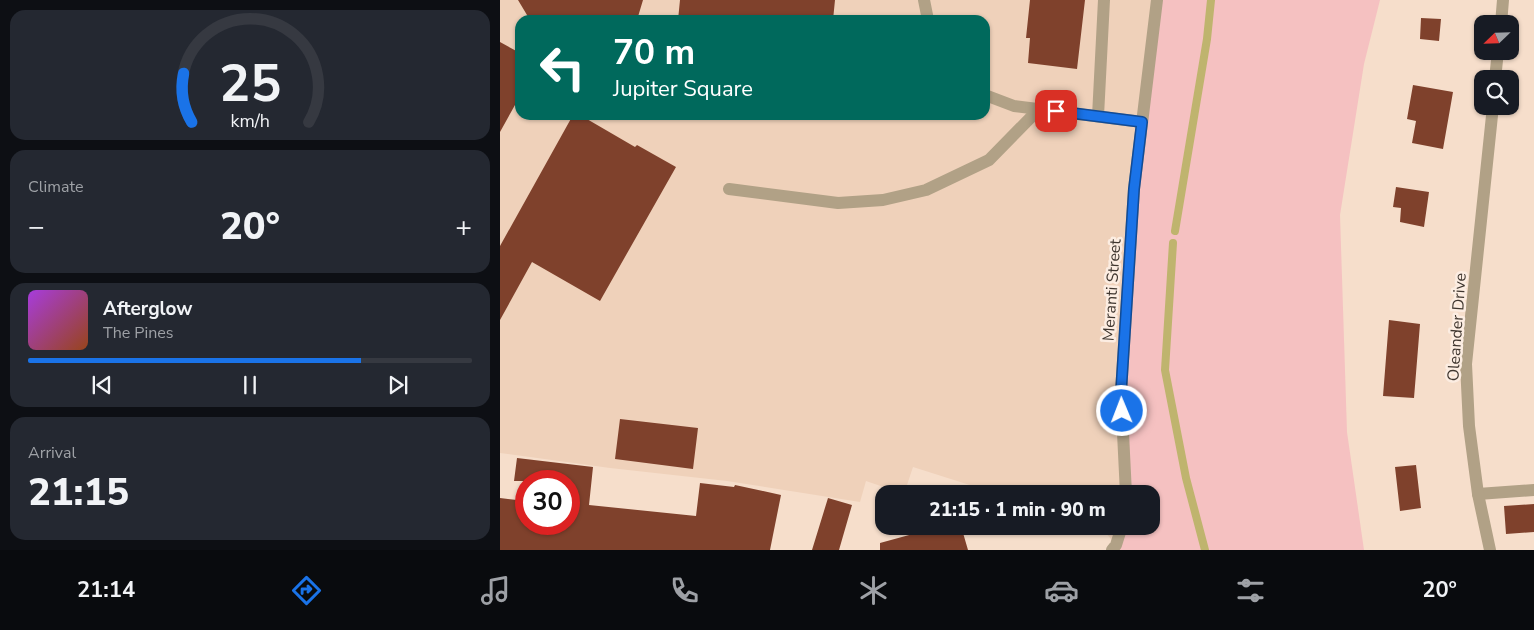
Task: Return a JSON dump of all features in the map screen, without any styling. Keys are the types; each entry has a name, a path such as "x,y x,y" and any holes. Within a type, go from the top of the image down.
{"street":[{"path":"924,0 927,15"},
{"path":"1098,116 1104,0"},
{"name":"Meranti Street","path":"1126,485 1121,392 1134,189 1157,0"},
{"path":"1502,15 1503,0"},
{"path":"990,97 1014,106 1142,122"},
{"path":"729,189 838,203 884,200 926,190 990,160 1040,109"},
{"name":"Oleander Drive","path":"1490,550 1478,494 1468,426 1466,364 1492,115"},
{"path":"1478,494 1534,490"},
{"path":"1116,548 1120,535"}],"shaded area":[{"path":"500,0 1156,0 1126,485 970,485 913,467 907,485 878,485 866,481 860,502 727,481 500,453"},
{"path":"1156,0 1380,0 1364,64 1340,215 1347,432 1364,550 1119,550 1120,535 1160,535 1160,485 1125,485 1120,392"},
{"path":"1108,535 1119,535 1116,545"}],"building":[{"path":"518,0 643,0 638,15 527,15"},
{"path":"680,0 835,0 834,15 678,15"},
{"path":"1030,0 1085,0 1077,69 1028,63 1030,38 1026,38"},
{"path":"1421,18 1441,19 1439,41 1420,39"},
{"path":"500,42 515,50 515,105 500,132"},
{"path":"1413,85 1453,92 1443,149 1412,143 1416,121 1407,119"},
{"path":"570,120 589,120 635,147 637,145 676,167 600,301 532,262 500,320 500,246"},
{"path":"1396,187 1429,192 1424,227 1400,222 1401,208 1393,207"},
{"path":"1389,320 1420,324 1414,398 1383,396"},
{"path":"620,419 698,428 693,469 615,459"},
{"path":"517,458 593,467 589,505 696,516 700,483 734,487 735,485 781,495 770,550 500,550 500,498 515,500 515,535 580,535 580,470 515,470"},
{"path":"1416,465 1421,508 1400,511 1395,467"},
{"path":"828,498 852,505 839,550 812,550"},
{"path":"1534,504 1534,532 1506,534 1504,506"},
{"path":"909,535 964,535 968,550 880,550 880,543"}],"waterway":[{"path":"1175,231 1207,39 1211,0"},
{"path":"1173,243 1165,370 1186,478 1205,550"}],"route":[{"path":"1056,111 1142,122 1131,231 1121,392 1122,411"}]}
